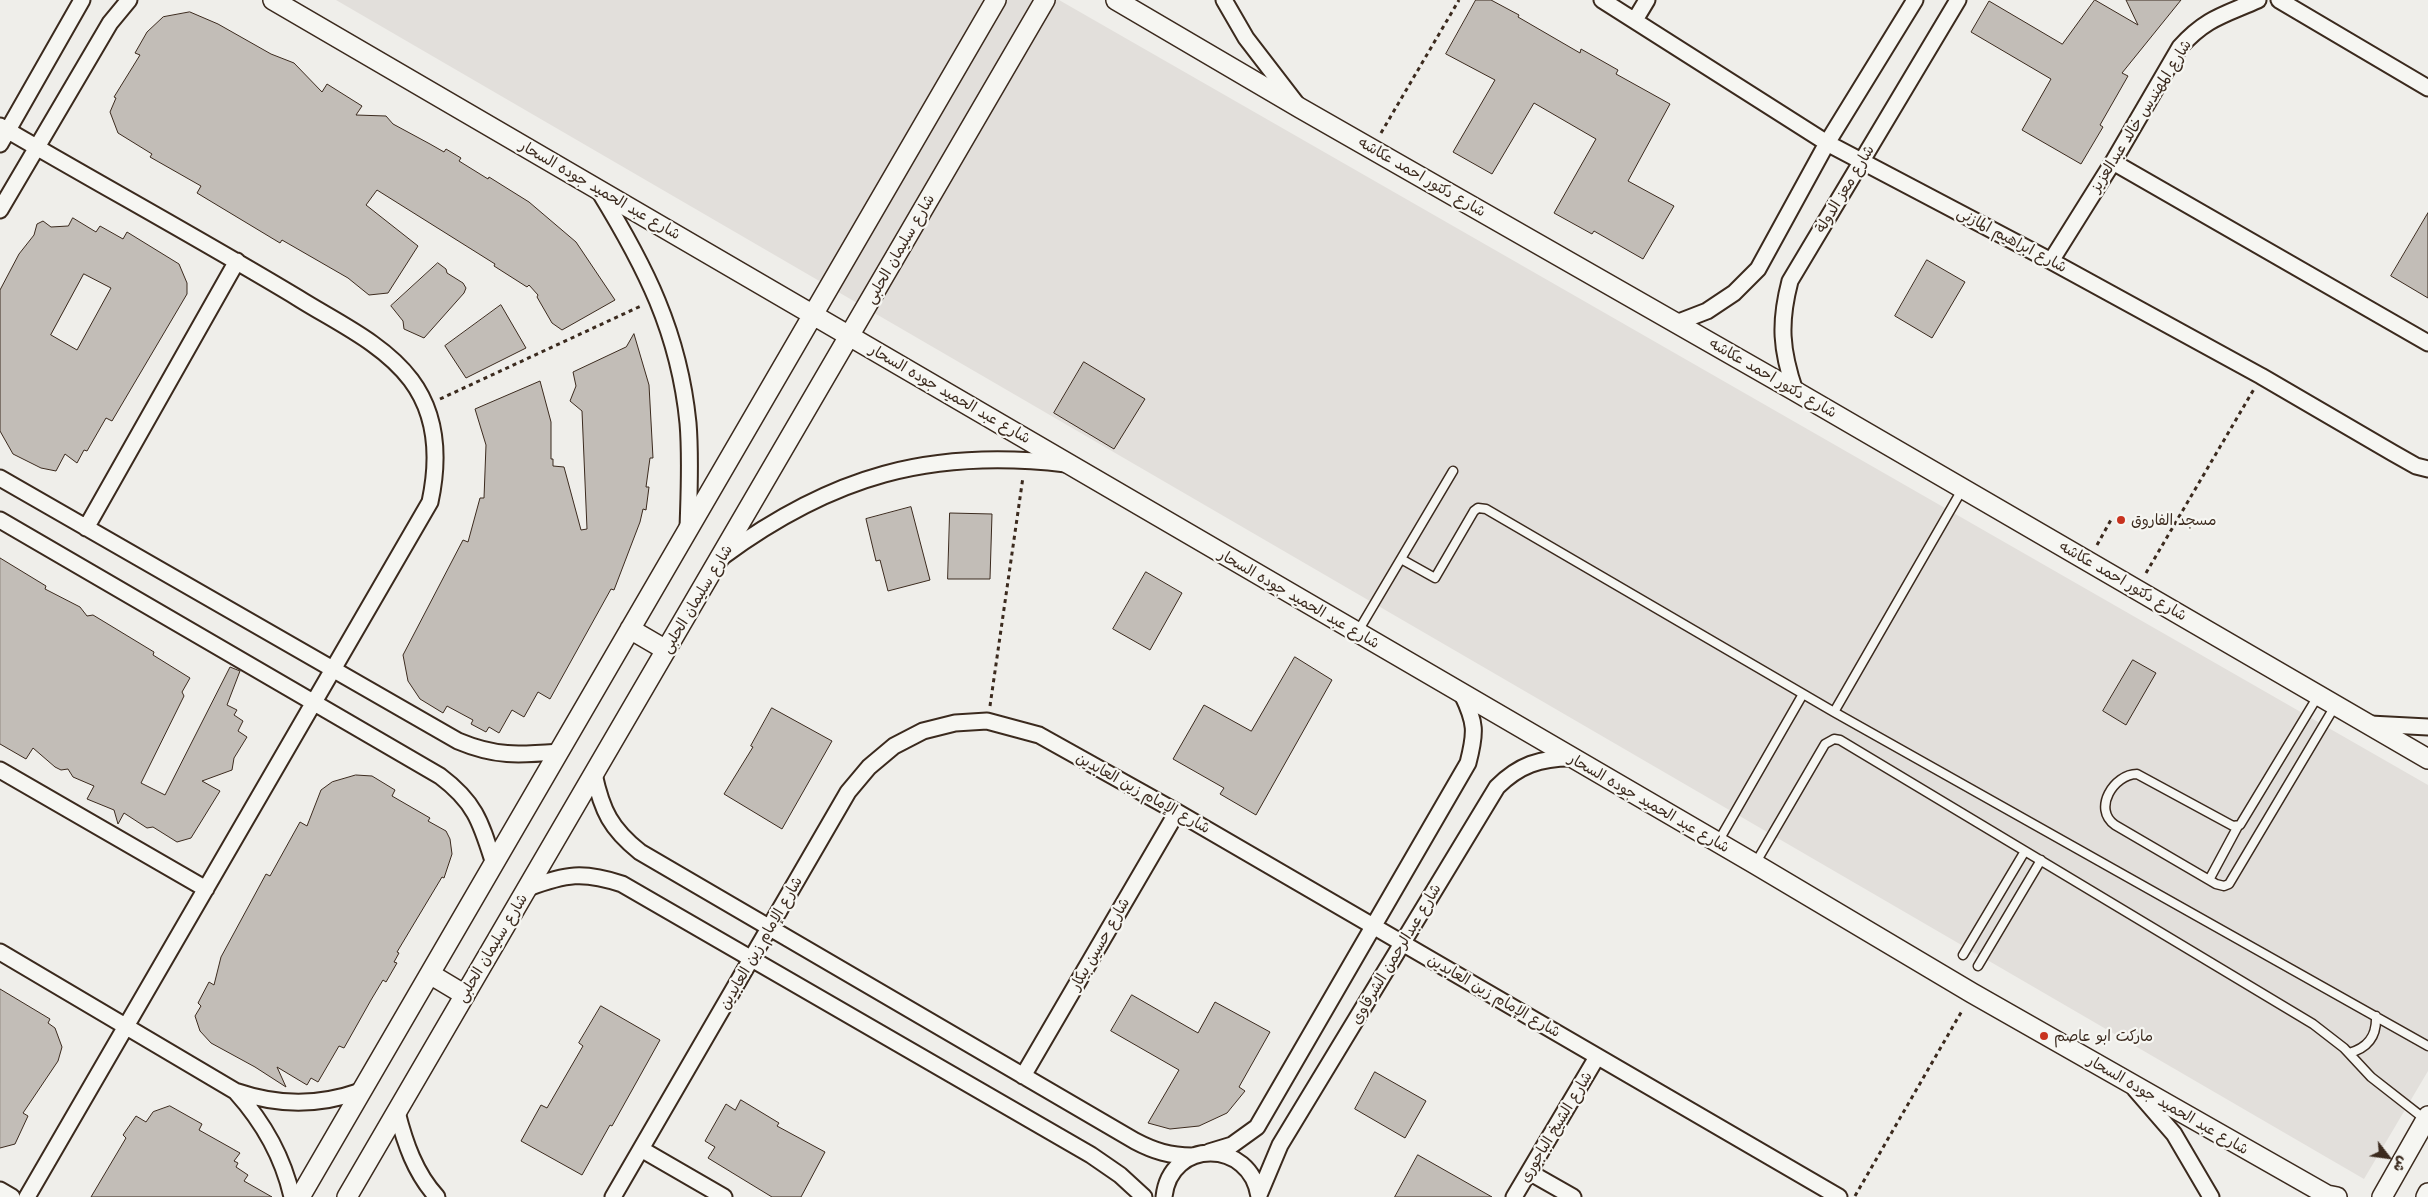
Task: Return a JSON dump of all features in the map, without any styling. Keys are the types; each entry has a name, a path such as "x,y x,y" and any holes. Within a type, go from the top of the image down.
{"street":[{"path":"0,144 4,128 82,0"},
{"path":"0,210 110,23 129,0"},
{"name":"شارع عبد الحميد جوده السحار","path":"273,0 597,187 1357,633 1718,842 1972,993 2331,1196"},
{"path":"300,1197 996,0"},
{"name":"شارع سليمان الحلبى","path":"347,1197 1045,0"},
{"name":"شارع دكتور احمد عكاشه","path":"1116,0 1300,108 2088,560 2428,760"},
{"path":"1224,0 1246,38 1300,108"},
{"name":"شارع ابراهيم المازنى","path":"1602,0 1827,143 2051,261 2261,376 2416,466 2428,469"},
{"path":"1635,20 1647,0"},
{"path":"1676,323 1707,311 1734,292 1758,269 1827,143 1915,0"},
{"name":"شارع معز الدولة","path":"1795,391 1786,364 1782,336 1783,308 1790,280 1958,0"},
{"name":"شارع المهندس خالد عبدالعزيز","path":"2051,261 2113,162 2180,47 2210,20 2258,0"},
{"path":"2278,0 2428,88"},
{"path":"4,128 237,261 368,341 392,358 411,380 426,406 433,429 436,453 435,478 430,502 27,1197"},
{"path":"2113,162 2428,343"},
{"path":"597,187 633,248 668,325 681,374 688,424 688,529"},
{"path":"86,528 237,261"},
{"path":"721,558 759,530 800,506 842,488 887,473 942,462 979,459 1026,459 1069,464"},
{"path":"0,478 458,741 480,751 504,755 559,752"},
{"path":"0,520 440,776 460,791 475,811 494,864"},
{"path":"630,629 666,650"},
{"path":"594,774 599,798 608,819 622,838 640,852 1153,1150 1172,1156 1192,1156 1232,1145 1257,1127 1468,763 1474,740 1472,716 1462,694"},
{"name":"شارع الإمام زين العابدين","path":"613,1197 848,792 869,767 894,746 923,731 955,723 988,721 1039,735 1178,812 1838,1197"},
{"path":"2365,723 2428,728"},
{"name":"شارع عبدالرحمن الشرقاوى","path":"1259,1196 1280,1145 1497,787 1512,773 1530,762 1550,758 1571,758"},
{"path":"0,770 206,889"},
{"name":"شارع حسين بيكار","path":"1023,1076 1178,812"},
{"path":"528,888 573,875 597,876 622,884 1090,1155 1120,1175 1144,1197"},
{"path":"0,952 235,1091 277,1102 298,1104 341,1098 361,1090"},
{"path":"430,974 465,995"},
{"name":"شارع الشيخ الباجورى","path":"1514,1197 1597,1056"},
{"path":"2130,1084 2174,1134 2211,1197"},
{"path":"235,1091 254,1113 274,1144 283,1164 292,1197"},
{"path":"396,1112 404,1140 416,1167 437,1197"},
{"path":"2382,1197 2427,1118"},
{"path":"641,1149 724,1197"},
{"path":"1209,1152 1227,1155 1243,1164 1254,1178 1259,1196"},
{"path":"1164,1197 1171,1175 1180,1164 1192,1156"},
{"path":"1529,1172 1573,1197"},
{"path":"0,1190 12,1197"},
{"path":"2426,1197 2428,1193"}],"lane":[{"path":"1357,633 1453,471"},
{"path":"1834,712 1963,488"},
{"path":"1401,559 1435,578 1474,511 1478,508 1486,509 1834,712 2428,1046"},
{"path":"1718,842 1803,694"},
{"path":"2209,880 2238,826 2318,696"},
{"path":"2238,826 2138,774 2131,774 2118,780 2104,803 2104,811 2110,822 2220,886 2228,884 2232,881 2335,706"},
{"path":"1755,864 1825,744 1834,739 1845,742 2313,1024 2349,1053 2371,1077 2427,1118"},
{"path":"1963,955 2025,851"},
{"path":"1978,966 2041,860"},
{"path":"2349,1053 2365,1047 2371,1040 2374,1033 2376,1016"}],"path":[{"path":"1372,148 1458,0"},
{"path":"426,406 657,299"},
{"path":"2137,589 2261,376"},
{"path":"988,721 1026,459"},
{"path":"2088,560 2112,518"},
{"path":"1855,1197 1972,993"}],"shaded area":[{"path":"336,0 1059,0 2428,785 2428,1071 2364,1179"}],"building":[{"path":"1476,0 1491,0 1519,15 1518,17 1580,53 1581,49 1618,70 1616,74 1670,104 1628,181 1674,206 1643,259 1594,231 1592,234 1554,213 1596,139 1534,103 1492,174 1453,152 1495,80 1446,54"},
{"path":"2095,0 2138,25 2126,0 2181,0 2122,73 2128,76 2100,125 2103,127 2081,164 2022,130 2051,79 1971,32 1989,1 2062,44"},
{"path":"190,12 218,24 271,54 294,63 322,92 327,84 362,106 356,115 386,116 393,124 444,152 446,149 461,158 459,161 529,202 576,242 615,300 562,330 552,323 537,297 538,295 529,285 527,287 494,266 495,264 377,190 366,205 418,246 388,293 369,295 348,278 282,240 280,243 197,193 201,186 150,157 152,154 118,133 110,112 116,98 114,97 140,55 135,53 147,32 163,17"},
{"path":"2428,213 2428,298 2391,276"},
{"path":"73,218 96,232 100,226 123,239 127,232 179,264 187,283 187,294 112,421 106,418 87,451 84,450 77,463 65,454 56,471 41,468 13,454 0,431 0,290 19,254 34,235 37,224 43,221 51,227 68,226","holes":["84,274 111,288 77,350 51,335"]},
{"path":"1927,260 1965,282 1932,338 1895,316"},
{"path":"438,263 446,269 447,273 463,283 466,288 464,293 424,338 404,329 403,321 391,306"},
{"path":"501,305 526,348 466,378 445,346"},
{"path":"634,334 649,385 653,458 650,458 646,487 649,487 646,510 643,509 640,522 614,590 611,589 550,699 538,692 524,717 512,710 499,733 489,727 486,732 471,724 473,720 447,706 443,713 420,699 408,681 403,655 463,540 468,542 480,498 484,498 486,445 475,409 540,381 551,422 551,459 553,459 553,466 564,467 581,530 587,529 582,411 570,401 576,386 573,372 626,347"},
{"path":"1084,362 1145,399 1114,449 1054,413"},
{"path":"911,507 930,580 888,591 880,560 876,561 866,519"},
{"path":"950,513 992,514 990,579 948,579"},
{"path":"0,558 46,586 45,589 80,607 87,616 93,615 154,652 153,655 190,678 182,692 184,696 141,783 165,795 230,667 240,671 227,705 237,710 234,715 243,721 238,731 247,737 234,758 232,770 202,781 220,791 191,838 177,842 153,827 147,828 124,813 118,824 114,810 87,799 94,786 73,777 68,769 61,770 55,767 33,748 26,759 0,744"},
{"path":"1146,572 1182,593 1150,650 1113,629"},
{"path":"1295,657 1332,680 1256,815 1220,794 1224,788 1173,759 1204,705 1251,731"},
{"path":"2133,660 2156,673 2126,725 2103,711"},
{"path":"772,708 832,741 782,829 724,794 753,747 751,746"},
{"path":"356,775 372,776 395,790 392,796 430,818 428,821 446,831 450,839 452,854 444,878 442,877 397,952 399,953 394,962 397,963 386,982 383,980 344,1048 339,1046 318,1082 311,1078 307,1085 277,1067 286,1087 255,1067 211,1043 200,1031 195,1016 201,1006 198,1003 209,982 214,985 221,957 266,874 270,876 300,822 307,826 321,790 332,782"},
{"path":"0,989 50,1019 48,1023 55,1028 62,1047 58,1061 23,1113 28,1116 15,1144 0,1148"},
{"path":"1132,995 1198,1033 1215,1002 1270,1032 1239,1087 1245,1091 1227,1113 1199,1126 1170,1129 1148,1123 1179,1070 1111,1031"},
{"path":"601,1006 660,1040 582,1175 521,1141 541,1105 547,1108 583,1046 579,1043"},
{"path":"1375,1072 1426,1101 1405,1138 1355,1109"},
{"path":"741,1100 779,1123 777,1126 825,1152 801,1197 772,1197 708,1158 715,1147 705,1141 726,1104 735,1110"},
{"path":"170,1106 202,1124 199,1130 240,1153 234,1161 238,1163 236,1167 248,1175 244,1181 272,1197 91,1197 126,1138 123,1135 136,1116 146,1122 153,1112"},
{"path":"1418,1155 1492,1197 1395,1197"}],"place":[{"name":"مسجد الفاروق","path":"2121,520"},
{"name":"ماركت ابو عاصم","path":"2044,1036"}]}
